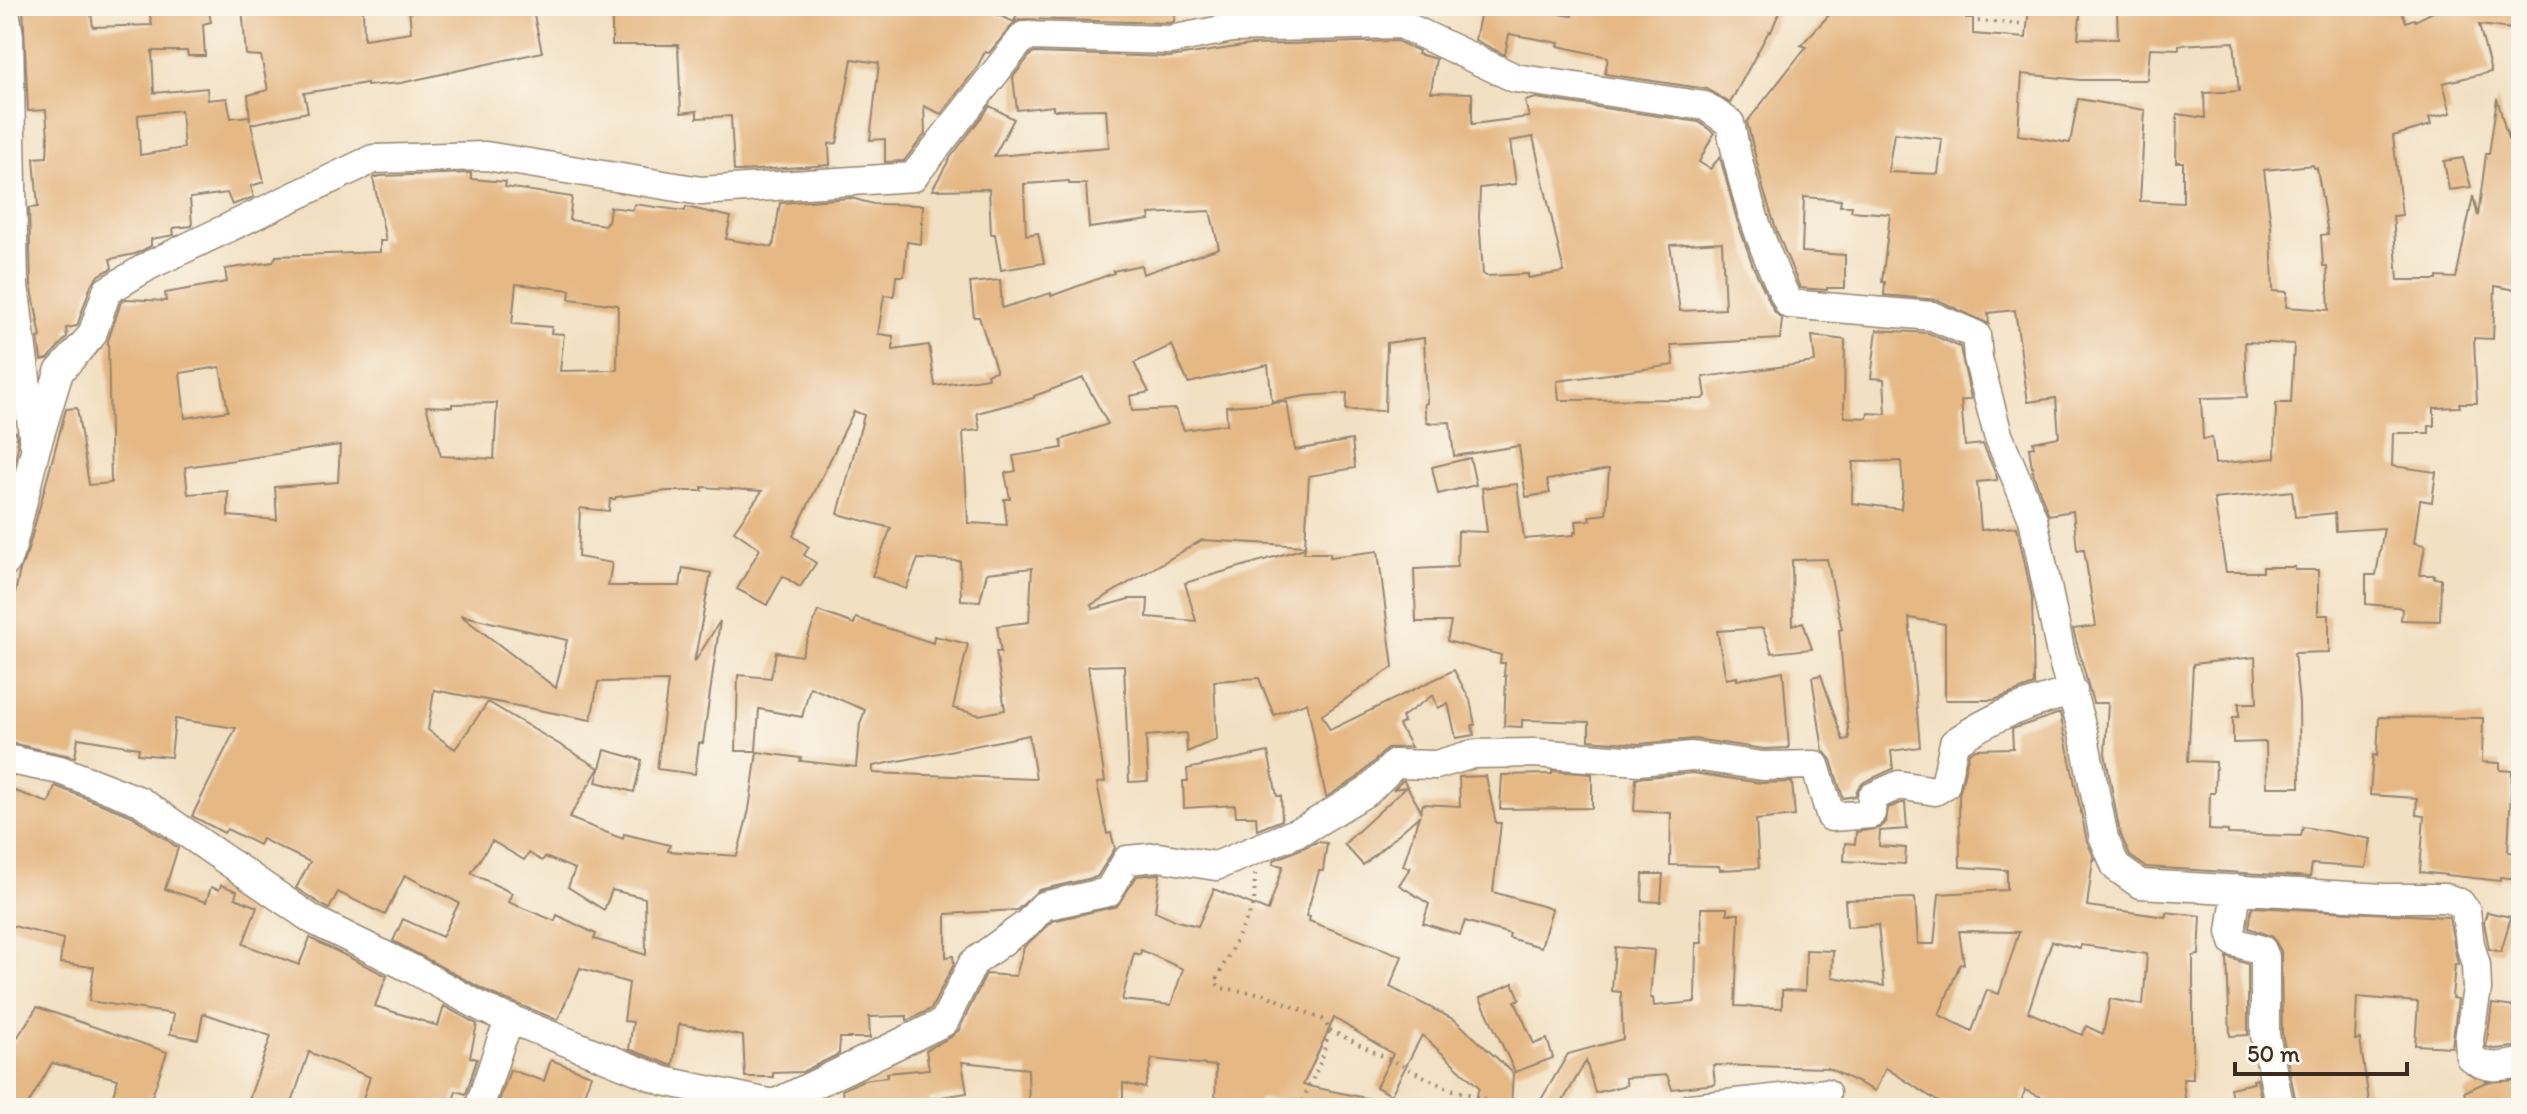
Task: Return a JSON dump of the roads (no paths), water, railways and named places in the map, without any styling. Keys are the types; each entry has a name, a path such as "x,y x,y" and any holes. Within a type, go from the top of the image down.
{"street":[{"path":"6,17 9,36 14,285 35,451"},
{"path":"6,562 59,372 92,335 107,291 150,265 373,159 486,156 701,191 913,177 1024,36 1170,40 1233,17 1401,24 1515,78 1705,106 1730,123 1737,161 1760,237 1789,304 1932,316 1976,335 1978,358 1998,435 2033,519 2104,838 2116,867 2140,884 2384,898 2446,898 2460,903 2466,911 2476,965 2477,989 2469,1039 2470,1057 2482,1067 2521,1063"},
{"path":"6,759 60,770 140,801 313,920 485,1009 664,1081 785,1106 944,1022 973,963 1028,923 1043,906 1108,892 1127,860 1158,857 1216,866 1318,822 1368,791 1395,764 1436,765 1473,754 1535,753 1639,761 1692,756 1763,766 1815,765 1831,817 1871,814 1872,797 1899,785 1935,791 1945,785 1954,743 1984,722 2073,691"},
{"path":"2237,889 2231,932 2234,942 2262,950 2265,957 2265,1035 2280,1108"},
{"path":"479,1108 511,1019"},
{"path":"1691,1108 1826,1093"}]}
